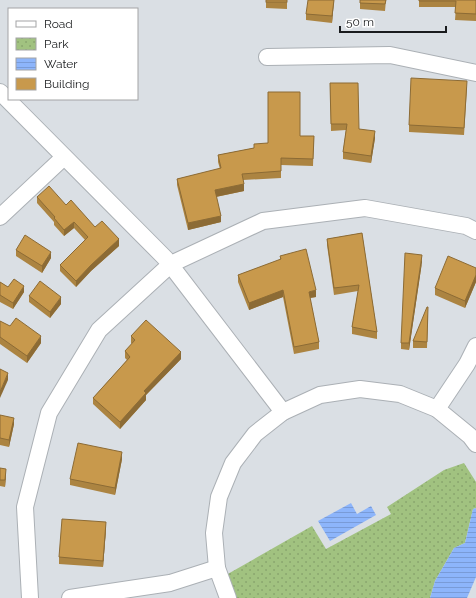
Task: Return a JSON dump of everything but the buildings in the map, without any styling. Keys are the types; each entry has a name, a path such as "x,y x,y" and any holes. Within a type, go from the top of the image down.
{"street":[{"path":"267,57 390,55 476,73"},
{"path":"0,92 170,264 283,412"},
{"path":"0,217 64,157"},
{"path":"30,598 25,507 49,413 99,330 170,264 263,221 365,208 466,226 476,231"},
{"path":"438,409 476,346"},
{"path":"228,598 217,568 214,532 219,497 233,463 255,434 283,412 320,395 360,389 400,394 438,409 470,436 476,444"},
{"path":"70,598 170,583 217,568"}],"green space":[{"path":"464,463 476,482 476,508 473,509 465,543 454,548 435,581 430,598 236,598 226,575 312,526 326,549 391,514 387,507 444,470"}],"water":[{"path":"351,503 357,514 371,506 376,515 330,541 318,521"},
{"path":"476,508 476,577 467,598 430,598 435,581 454,548 465,543 473,509"}]}
